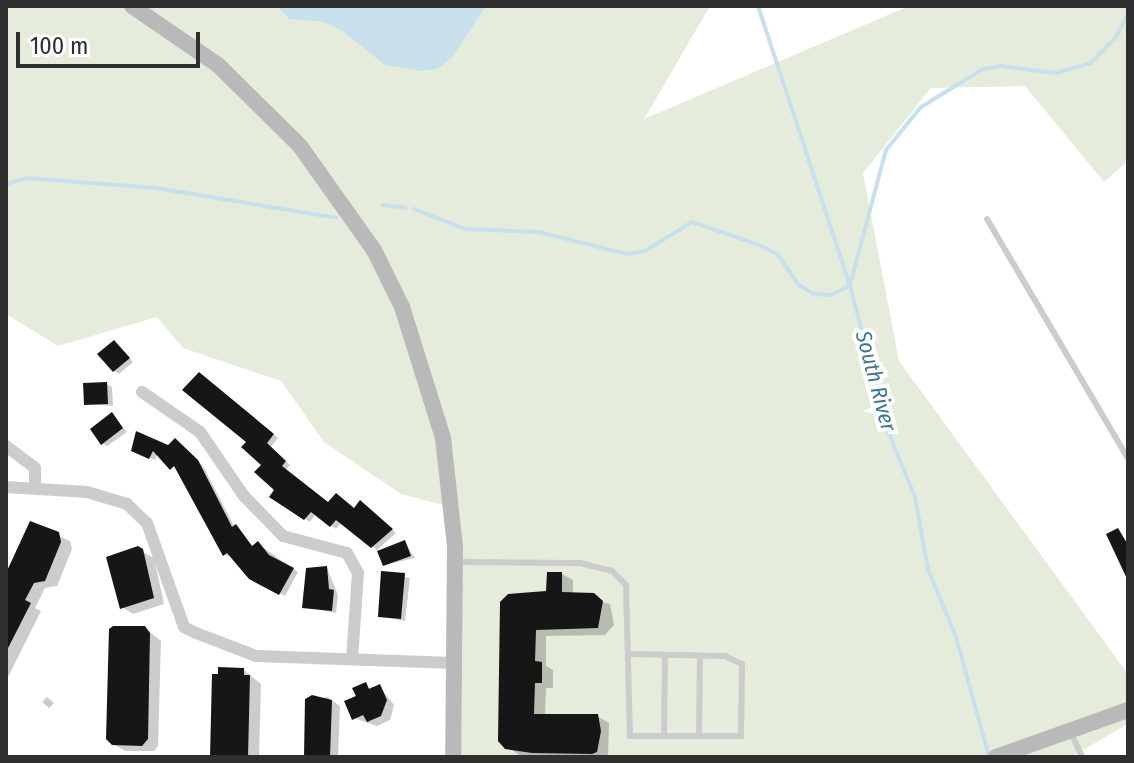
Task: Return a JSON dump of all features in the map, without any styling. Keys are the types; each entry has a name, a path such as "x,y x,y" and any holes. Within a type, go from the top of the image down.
{"main road":[{"path":"132,6 218,65 259,102 336,192 374,250 427,372 443,438 455,562 453,757"},
{"path":"996,757 1071,733 1128,710"}],"street":[{"path":"142,392 200,432 244,496 283,536 347,553 358,573 352,658"},
{"path":"6,446 35,468 35,488"},
{"path":"6,487 87,492 127,504 147,523 184,627 196,633 256,656 454,663"}],"lane":[{"path":"987,219 1128,458"},
{"path":"455,562 580,563 612,571 626,585 630,736 741,736 742,664 725,656 628,654"},
{"path":"664,736 665,656"},
{"path":"699,736 700,656"},
{"path":"1071,733 1082,757"}],"green space":[{"path":"6,6 710,6 644,119 909,6 1128,6 1128,161 1104,182 1025,86 931,88 863,173 899,361 1128,674 1128,724 1071,757 459,757 457,555 443,505 401,494 324,442 281,381 183,348 157,317 58,346 6,314"}],"water":[{"path":"277,6 486,6 453,56 439,68 421,71 385,65 344,32 325,22 289,19"}],"building":[{"path":"114,340 130,358 113,372 97,354"},
{"path":"199,372 274,434 267,443 286,461 282,466 328,502 336,493 354,508 360,500 393,529 371,548 336,520 330,527 311,512 304,520 269,497 274,490 254,472 261,465 241,447 246,442 182,390"},
{"path":"107,382 108,404 84,405 83,383"},
{"path":"112,412 123,428 101,445 90,429"},
{"path":"136,431 168,445 175,438 198,460 232,527 236,524 252,546 258,541 269,555 294,568 279,595 249,579 227,553 223,556 174,466 170,470 153,451 149,459 131,451"},
{"path":"30,521 59,532 61,542 45,581 34,583 25,600 31,603 6,652 6,573"},
{"path":"1118,528 1128,545 1128,581 1106,534"},
{"path":"405,540 411,556 383,566 377,551"},
{"path":"138,546 143,549 154,598 120,609 106,557"},
{"path":"327,566 329,589 334,590 332,611 302,608 306,568"},
{"path":"381,571 405,573 401,619 378,617"},
{"path":"547,572 562,572 562,592 594,593 603,601 598,628 536,630 535,661 542,662 542,683 535,683 534,714 598,714 601,731 597,752 592,754 532,753 505,749 498,741 500,602 508,594 546,591"},
{"path":"113,626 145,626 150,633 148,739 142,746 112,745 106,739 109,629"},
{"path":"218,667 244,668 244,675 250,675 248,757 210,757 212,674 218,674"},
{"path":"366,682 369,689 380,684 387,700 381,716 367,722 363,715 352,720 344,701 356,696 352,688"},
{"path":"312,695 332,700 330,757 304,757 305,699"}],"waterway":[{"name":"South River","path":"758,6 850,285 887,429 915,497 928,569 956,637 989,757"},
{"path":"414,209 465,229 539,232 627,254 645,251 692,222 762,246 778,255 799,285 814,294 832,295 850,285 886,150 921,107 983,69 1001,66 1056,73 1091,63 1116,37 1128,13"},
{"path":"6,184 27,178 156,188 337,218"},
{"path":"383,205 406,208"}]}
